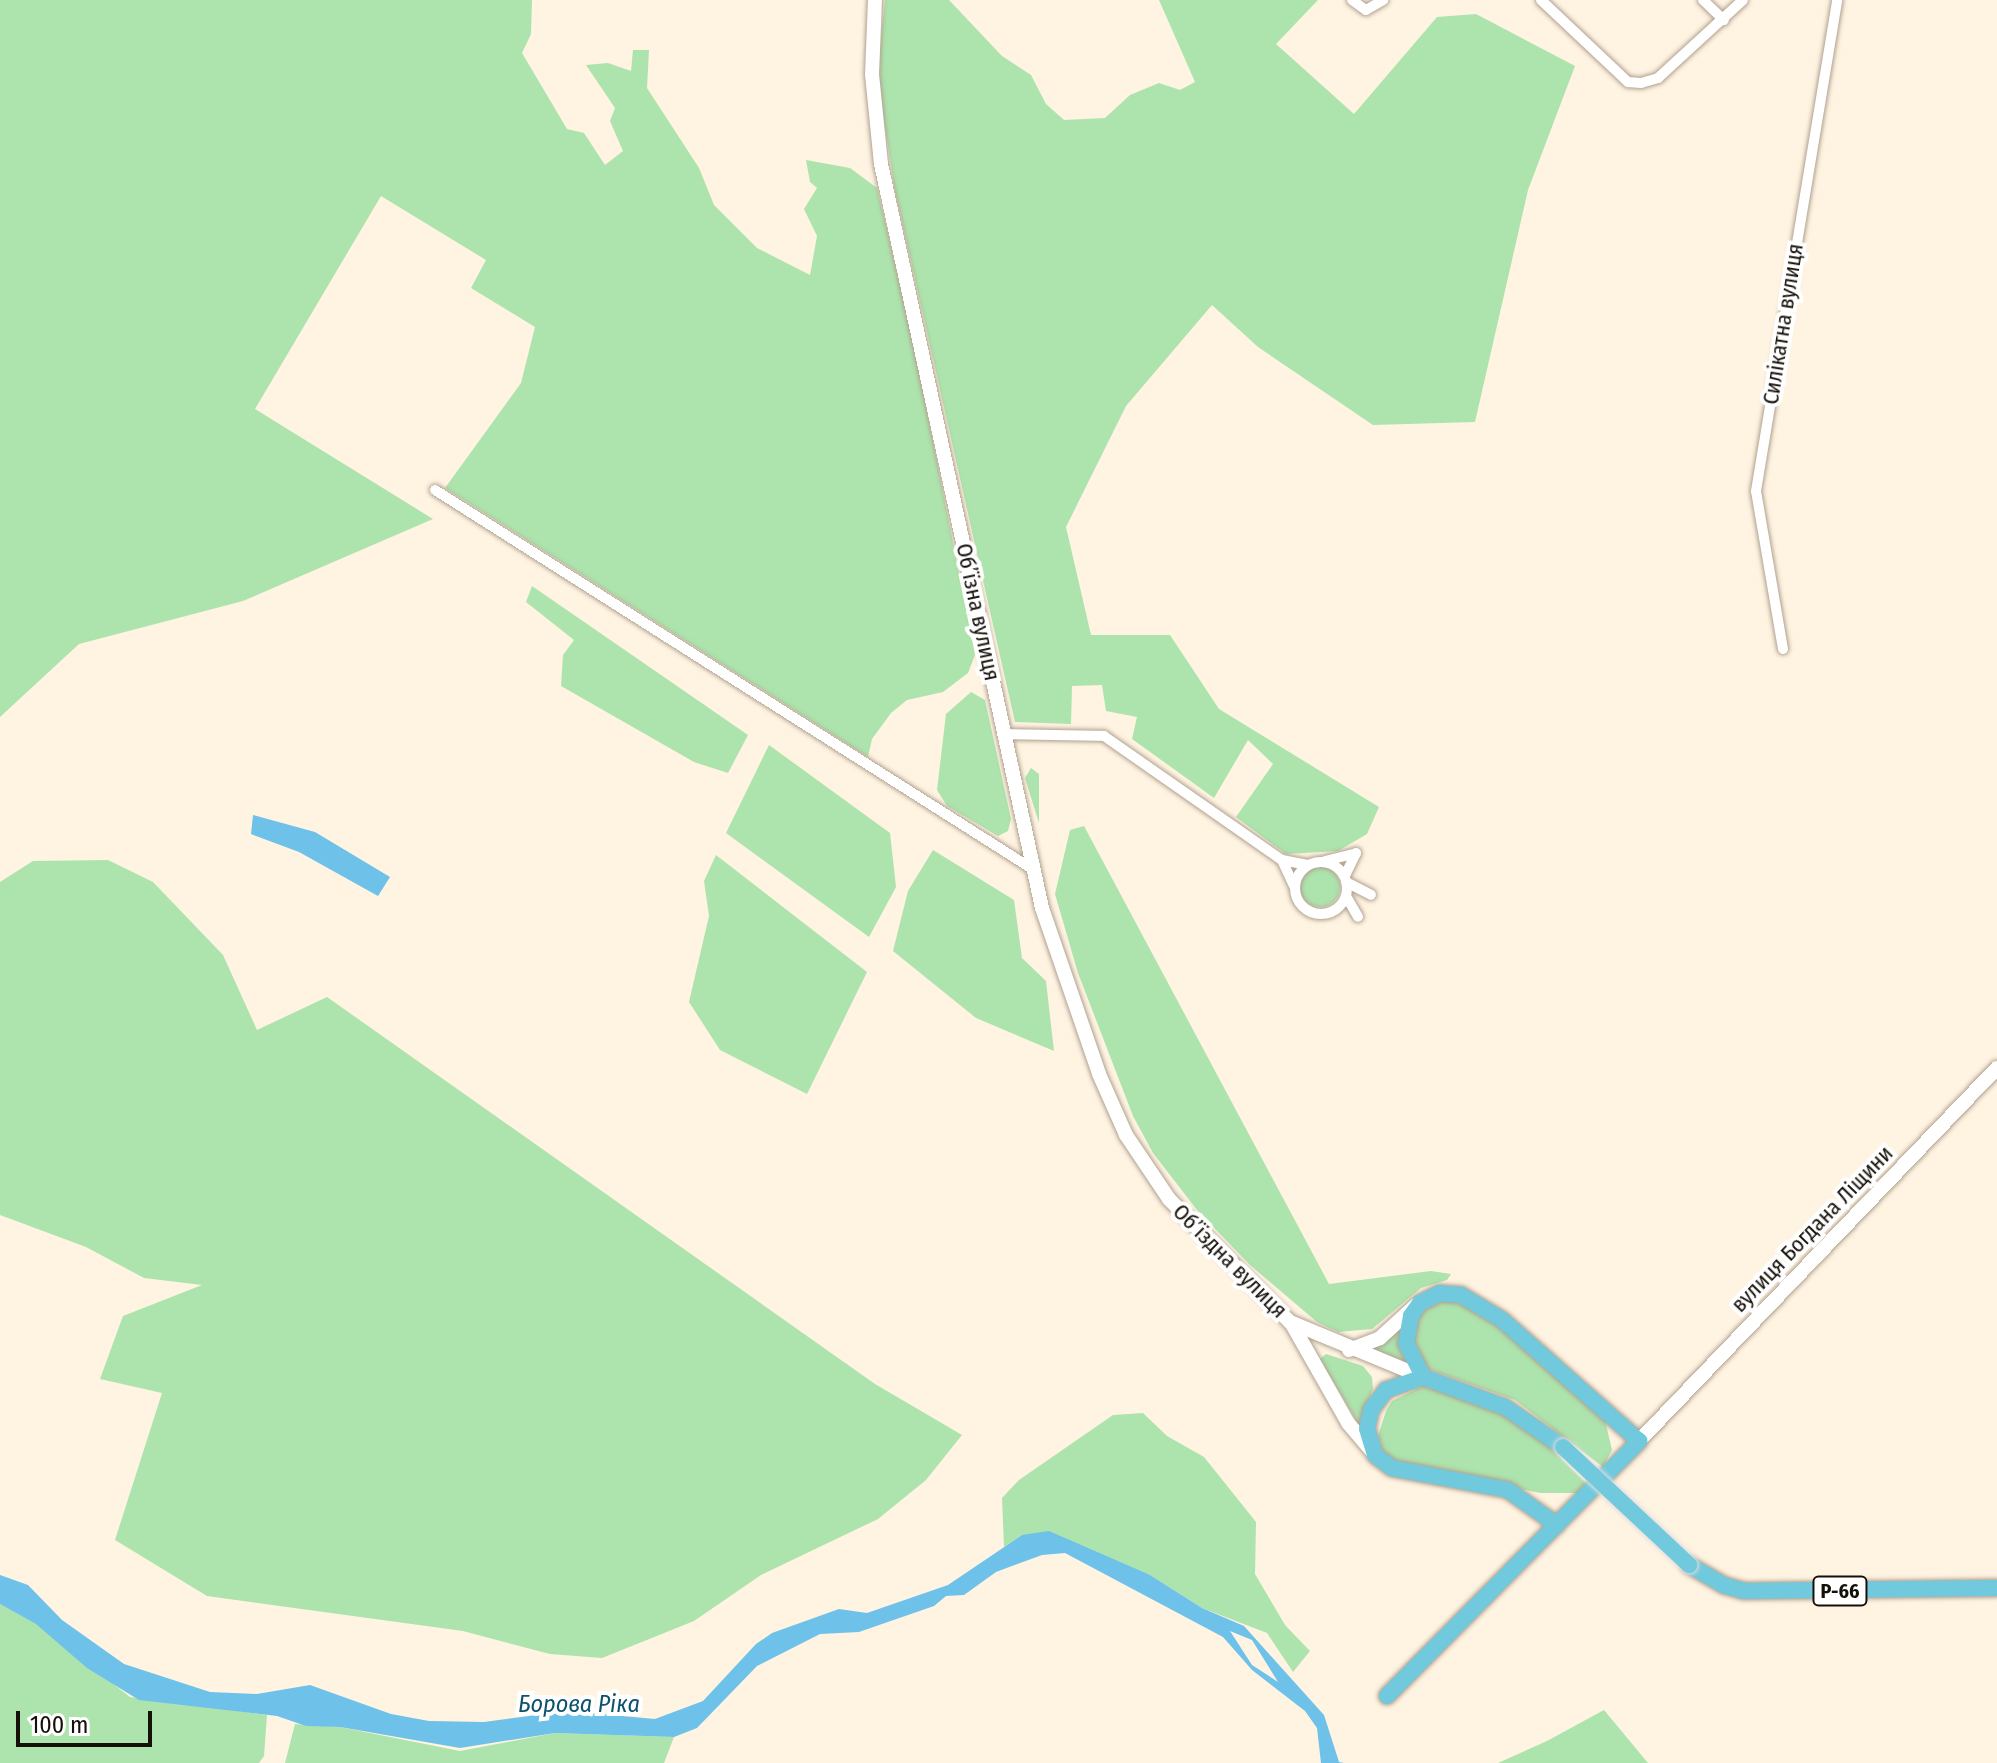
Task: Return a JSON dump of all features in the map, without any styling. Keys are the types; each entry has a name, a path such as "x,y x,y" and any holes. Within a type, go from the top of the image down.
{"main road":[{"name":"Об’їзна вулиця","path":"875,0 872,74 881,164 1034,870 1068,989 1115,1111 1169,1199"},
{"name":"вулиця Богдана Ліщини","path":"1639,1441 1997,1068"},
{"name":"Об’їздна вулиця","path":"1169,1199 1290,1322"},
{"path":"1349,1350 1380,1338 1420,1303 1452,1293 1476,1301 1639,1441 1387,1696"},
{"path":"1420,1303 1407,1325 1406,1343 1423,1377"},
{"path":"1290,1322 1349,1350 1423,1377"},
{"path":"1290,1322 1348,1423 1375,1455 1410,1475 1508,1490 1557,1525"},
{"path":"1375,1455 1367,1429 1377,1400 1401,1383 1423,1377"},
{"name":"Р-66","path":"1423,1377 1505,1407 1563,1447 1689,1565 1723,1585 1744,1591 1997,1588"}],"street":[{"path":"1352,0 1366,10 1383,0"},
{"path":"1541,0 1628,82 1658,78 1743,0"},
{"path":"1703,0 1724,20"},
{"name":"Силікатна вулиця","path":"1783,649 1756,491 1837,0"},
{"path":"435,490 1034,870"},
{"path":"1004,734 1104,736 1282,860 1307,865 1356,853 1339,908"},
{"path":"1282,860 1297,900 1308,912 1322,915 1339,908 1358,917 1346,886 1325,861"},
{"path":"1294,886 1307,865"}],"green space":[{"path":"0,0 532,0 531,34 522,53 567,129 584,133 605,165 623,151 610,121 615,108 586,65 608,63 631,71 633,50 649,50 647,88 699,168 714,205 757,248 810,275 817,236 804,209 817,188 810,182 806,160 850,168 877,188 912,334 975,655 968,673 943,692 907,700 891,713 872,739 868,757 445,488 521,383 535,327 471,288 486,260 381,196 255,409 433,519 243,601 79,644 0,717"},
{"path":"885,0 949,0 1002,56 1031,75 1046,104 1064,120 1105,118 1130,95 1159,83 1180,90 1195,82 1159,0 1318,0 1276,44 1354,114 1437,17 1476,14 1575,66 1528,190 1475,422 1373,425 1258,347 1212,305 1126,406 1066,527 1091,635 1170,635 1219,709 1379,807 1367,834 1338,851 1286,854 1236,817 1273,764 1248,740 1214,798 1132,739 1137,717 1106,711 1102,685 1072,686 1071,724 1015,722 895,190 877,77"},
{"path":"532,586 748,735 728,773 694,762 561,686 563,655 574,640 526,602"},
{"path":"971,692 985,700 1011,819 1008,831 998,836 947,806 937,790 946,714"},
{"path":"769,745 890,833 896,887 869,937 726,833"},
{"path":"1031,768 1039,774 1039,823 1025,778"},
{"path":"1084,826 1329,1284 1431,1271 1451,1274 1447,1280 1421,1288 1372,1329 1338,1332 1317,1322 1250,1265 1197,1210 1153,1153 1133,1116 1078,973 1055,894 1070,830"},
{"path":"933,850 1014,900 1022,958 1046,981 1054,1051 976,1018 893,951 908,891"},
{"path":"716,855 867,972 807,1094 720,1050 689,1002 709,916 704,881"},
{"path":"108,860 153,882 223,955 257,1030 327,997 875,1384 962,1435 926,1480 878,1519 761,1575 694,1621 602,1658 550,1654 463,1631 207,1596 115,1540 162,1393 100,1379 123,1316 202,1285 144,1278 86,1247 0,1215 0,882 33,861"},
{"path":"1320,867 1334,873 1340,887 1334,901 1320,907 1306,901 1300,887 1306,873"},
{"path":"1436,1298 1470,1301 1605,1420 1612,1450 1603,1467 1515,1400 1425,1368 1412,1346 1418,1316"},
{"path":"1404,1318 1401,1351 1408,1367 1370,1353"},
{"path":"1326,1354 1363,1366 1372,1377 1373,1389 1359,1425 1320,1359"},
{"path":"1423,1386 1489,1407 1531,1429 1589,1486 1577,1493 1540,1493 1402,1465 1384,1456 1378,1436 1386,1411 1392,1401"},
{"path":"1143,1413 1167,1436 1204,1457 1256,1522 1255,1574 1285,1625 1310,1651 1293,1672 1267,1633 1202,1608 1150,1575 1022,1535 1004,1547 1002,1498 1019,1480 1113,1415"},
{"path":"0,1604 37,1624 130,1697 267,1715 264,1756 259,1763 0,1763"},
{"path":"1604,1710 1648,1763 1498,1763 1547,1741"},
{"path":"295,1724 340,1727 460,1751 555,1733 674,1737 664,1763 285,1763"}],"water":[{"path":"253,815 315,832 390,877 378,896 299,852 251,834"},
{"path":"1049,1531 1150,1575 1202,1608 1244,1626 1324,1715 1339,1762 1344,1763 1321,1763 1317,1728 1305,1711 1252,1670 1223,1637 1065,1553 1042,1555 996,1572 964,1595 946,1596 934,1606 859,1632 820,1634 757,1666 697,1728 674,1737 555,1733 460,1748 340,1727 306,1726 277,1716 139,1700 87,1668 36,1624 0,1604 0,1575 28,1585 62,1620 124,1664 210,1692 257,1694 310,1685 391,1714 429,1721 484,1722 567,1711 655,1719 703,1701 756,1644 772,1633 839,1609 867,1613 948,1585 1022,1535","holes":["1230,1631 1252,1640 1278,1682 1252,1665"]}],"water label":[{"name":"Борова Ріка","path":"579,1705"}]}
